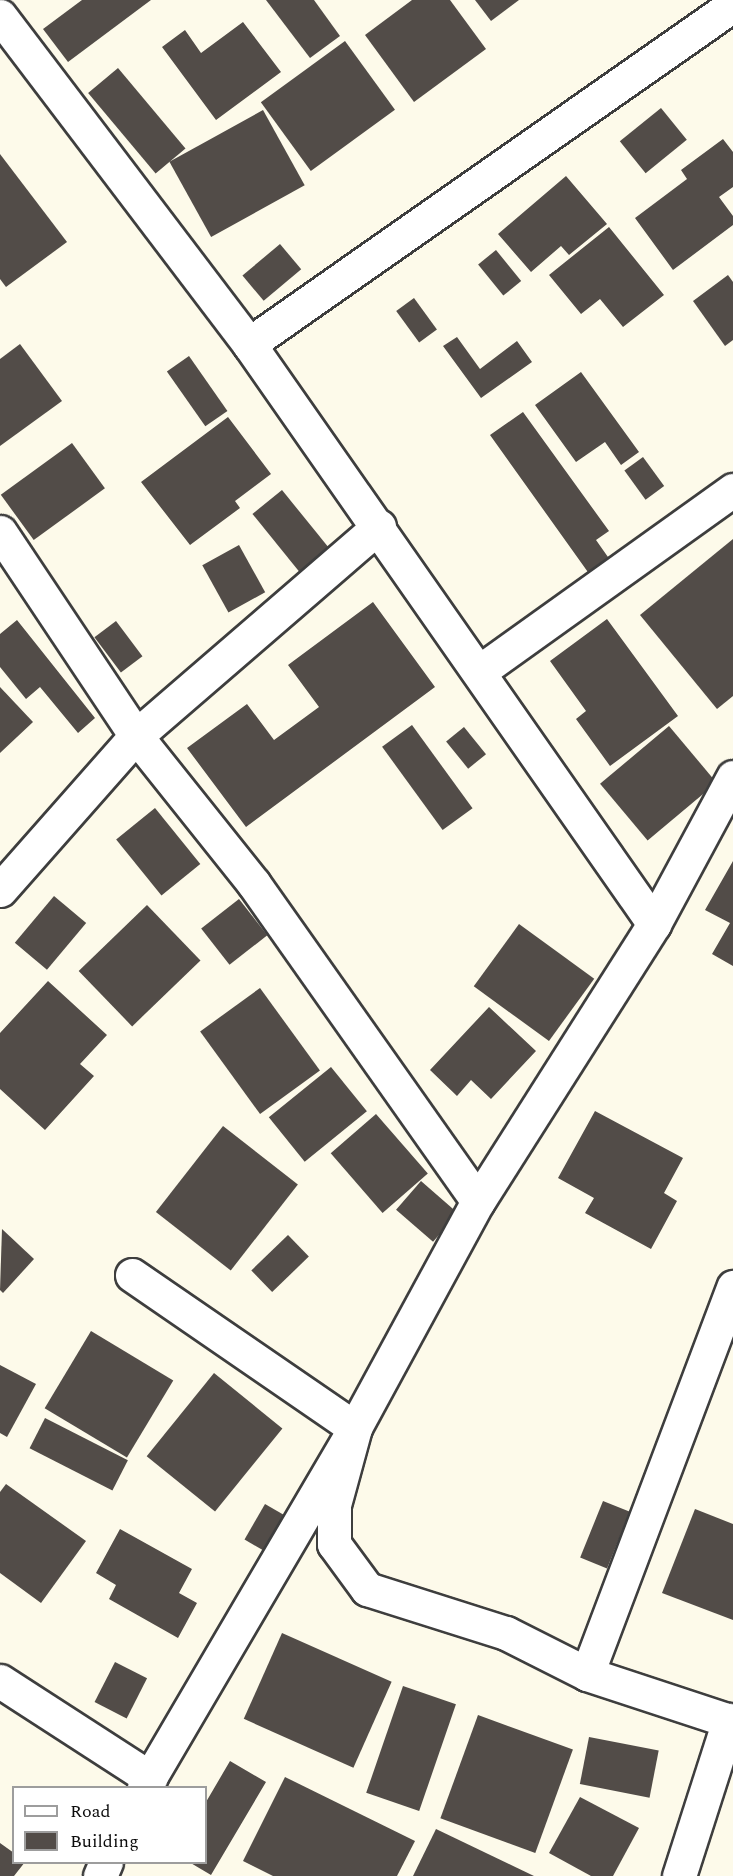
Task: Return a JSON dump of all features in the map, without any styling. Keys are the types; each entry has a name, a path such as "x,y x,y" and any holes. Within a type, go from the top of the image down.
{"street":[{"path":"17,0 0,14 249,344 379,526 654,924"},
{"path":"249,344 733,5"},
{"path":"480,671 733,490"},
{"path":"0,891 136,736 379,526"},
{"path":"4,550 136,736 254,884 478,1201"},
{"path":"0,1681 147,1783 355,1428 478,1201 654,924 733,777"},
{"path":"132,1275 355,1428"},
{"path":"587,1674 733,1287"},
{"path":"355,1428 334,1505 334,1544 367,1589 506,1633 587,1674 731,1721 679,1876"}],"building":[{"path":"82,0 151,0 68,62 43,29"},
{"path":"266,0 314,0 340,36 310,58"},
{"path":"412,0 450,0 486,49 414,102 365,35"},
{"path":"475,0 519,0 491,21"},
{"path":"243,22 281,72 216,120 162,47 185,30 201,53"},
{"path":"345,41 395,110 311,171 261,102"},
{"path":"118,68 185,148 156,174 88,93"},
{"path":"661,108 687,140 646,173 620,141"},
{"path":"263,110 305,185 211,237 169,162"},
{"path":"723,139 733,152 733,187 719,197 733,216 733,225 673,270 635,218 687,179 681,170"},
{"path":"0,154 67,242 6,287 0,279"},
{"path":"566,176 607,224 569,255 561,246 531,272 498,234"},
{"path":"609,227 664,295 623,327 600,299 581,314 549,275"},
{"path":"280,244 301,269 264,301 242,275"},
{"path":"496,250 521,281 503,296 478,264"},
{"path":"728,275 733,282 733,340 725,346 693,301"},
{"path":"414,298 437,330 419,342 396,311"},
{"path":"457,337 480,369 517,341 532,362 481,398 443,346"},
{"path":"20,344 62,401 0,446 0,359"},
{"path":"189,356 227,411 205,426 167,371"},
{"path":"581,372 639,452 621,465 605,442 576,462 535,405"},
{"path":"523,412 609,531 596,540 615,567 595,582 490,435"},
{"path":"228,417 271,474 235,501 240,508 190,545 141,482"},
{"path":"72,443 105,488 34,540 1,495"},
{"path":"643,457 664,486 646,500 624,471"},
{"path":"282,490 330,549 300,573 252,514"},
{"path":"733,539 733,696 717,709 640,615"},
{"path":"239,545 265,592 228,613 202,565"},
{"path":"373,602 435,687 246,827 187,748 247,704 274,740 319,707 288,665"},
{"path":"607,619 678,716 610,766 576,719 586,711 550,661"},
{"path":"17,620 95,718 78,733 40,687 26,699 0,667 0,634"},
{"path":"116,621 142,656 121,672 94,637"},
{"path":"0,687 33,722 0,753"},
{"path":"412,725 473,808 443,830 382,747"},
{"path":"669,726 717,783 648,841 600,784"},
{"path":"464,727 486,754 468,769 446,741"},
{"path":"155,808 200,864 161,895 116,839"},
{"path":"733,861 733,966 712,954 730,923 705,910"},
{"path":"54,896 86,923 47,970 15,943"},
{"path":"239,899 267,935 229,965 201,929"},
{"path":"147,905 200,960 132,1026 79,971"},
{"path":"519,924 594,979 549,1041 474,986"},
{"path":"48,981 107,1035 80,1064 94,1076 45,1130 0,1089 0,1033"},
{"path":"260,988 320,1071 260,1114 200,1031"},
{"path":"489,1007 536,1051 491,1099 471,1080 457,1096 430,1070"},
{"path":"331,1067 367,1111 305,1162 269,1117"},
{"path":"595,1111 683,1158 664,1193 677,1201 651,1249 585,1213 594,1198 558,1178"},
{"path":"376,1114 428,1174 383,1213 331,1153"},
{"path":"223,1126 298,1184 231,1270 156,1212"},
{"path":"421,1181 458,1213 433,1242 396,1210"},
{"path":"2,1229 34,1259 3,1293 0,1290"},
{"path":"288,1235 309,1257 272,1292 251,1270"},
{"path":"91,1331 173,1380 127,1458 45,1408"},
{"path":"0,1365 36,1384 7,1437 0,1433"},
{"path":"214,1373 282,1428 215,1512 147,1456"},
{"path":"45,1418 128,1460 112,1491 30,1448"},
{"path":"6,1484 86,1541 41,1603 0,1573 0,1492"},
{"path":"603,1501 630,1512 607,1568 580,1558"},
{"path":"265,1504 289,1518 269,1554 244,1540"},
{"path":"695,1509 733,1524 733,1620 662,1593"},
{"path":"120,1529 192,1569 179,1593 197,1603 178,1638 109,1599 116,1585 96,1573"},
{"path":"282,1633 392,1682 353,1768 244,1719"},
{"path":"115,1662 147,1678 127,1718 95,1702"},
{"path":"403,1686 456,1704 419,1811 366,1793"},
{"path":"478,1715 573,1750 535,1853 440,1818"},
{"path":"589,1737 659,1751 650,1798 580,1784"},
{"path":"230,1761 266,1782 211,1875 192,1864 207,1864 207,1800"},
{"path":"285,1777 415,1841 397,1876 273,1876 243,1861"},
{"path":"580,1797 639,1828 613,1876 591,1876 549,1853"},
{"path":"436,1829 534,1876 413,1876"},
{"path":"0,1843 12,1852 12,1864 23,1864 14,1876 0,1876"}]}
